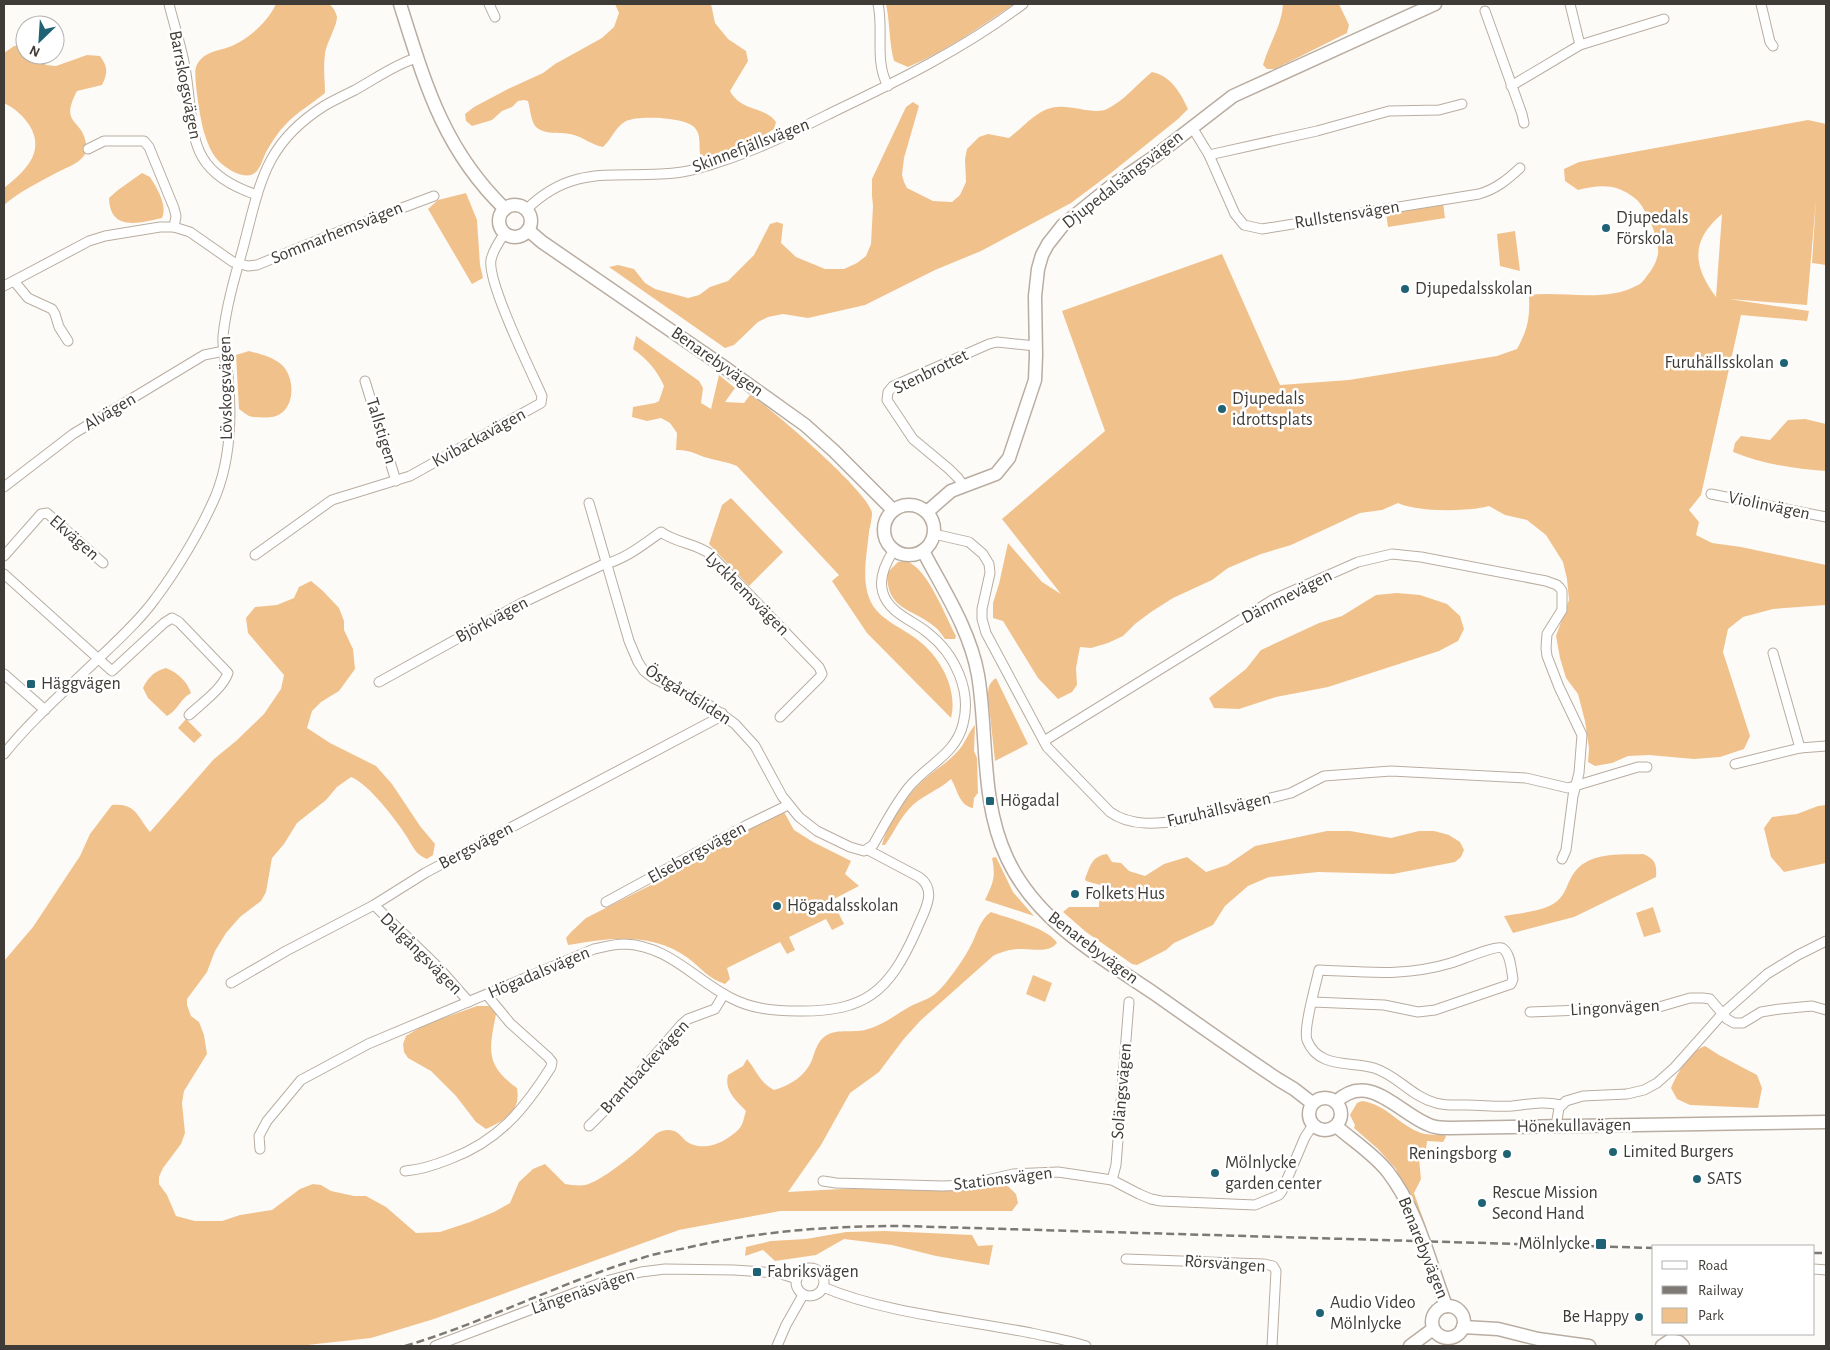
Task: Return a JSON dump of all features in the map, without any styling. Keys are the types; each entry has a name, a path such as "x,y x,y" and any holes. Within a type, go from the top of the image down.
{"street":[{"name":"Barrskogsvägen","path":"168,4 185,66 196,146 206,164 226,183 257,195"},
{"path":"400,4 416,58 435,107 459,153 478,181 505,209"},
{"path":"488,4 494,17"},
{"path":"878,4 881,25 880,66 888,86"},
{"name":"Skinnefjällsvägen","path":"526,210 547,191 579,178 684,172 723,160 812,122 888,86 959,46 1023,4"},
{"name":"Djupedalsängsvägen","path":"928,512 946,494 996,474 1009,458 1035,380 1035,282 1042,255 1055,234 1110,187 1154,157 1233,96 1435,4"},
{"path":"1570,4 1580,45"},
{"path":"1761,4 1770,42 1774,46"},
{"path":"1485,11 1524,123"},
{"path":"1511,86 1580,45 1664,19"},
{"name":"Lövskogsvägen","path":"4,754 21,733 98,660 154,601 190,544 216,494 224,468 230,424 228,375 223,337 239,264 261,180 280,144 292,130 325,106 396,66 416,58"},
{"path":"1209,155 1317,131 1389,112 1439,110 1462,104"},
{"name":"Rullstensvägen","path":"1192,127 1209,155 1235,214 1244,225 1262,229 1479,194 1490,191 1506,181 1520,168"},
{"path":"88,149 104,141 144,142 150,147 174,208 176,216 174,226"},
{"name":"Sommarhemsvägen","path":"239,264 257,265 414,202 434,196"},
{"path":"509,206 518,206 526,210 531,220 528,230 517,236 505,233 500,219 505,209 509,206"},
{"path":"4,286 46,262 89,241 105,236 160,227 174,226 198,237 228,259 239,264"},
{"name":"Benarebyvägen","path":"528,230 542,242 805,425 834,450 893,510"},
{"name":"Kvibackavägen","path":"255,555 332,500 410,476 536,406 542,400 494,281 491,258 505,233"},
{"path":"14,281 28,298 52,309 59,327 68,341"},
{"name":"Stenbrottet","path":"963,486 949,469 913,439 887,400 888,392 893,386 989,344 997,342 1036,346"},
{"name":"Alvägen","path":"4,488 73,434 204,355 224,351"},
{"name":"Tallstigen","path":"365,381 396,481"},
{"name":"Violinvägen","path":"1711,494 1826,518"},
{"name":"Östgårdsliden","path":"589,503 633,652 644,671 665,685 709,705 735,724 755,746 788,805 799,817 818,831 858,850 868,850"},
{"path":"911,504 928,512 933,520 934,534 930,544 923,551 907,555 894,550 887,542 884,532 885,522 893,510 901,505 911,504"},
{"name":"Ekvägen","path":"4,556 41,514 47,513 103,563"},
{"name":"Lyckhemsvägen","path":"608,563 638,548 661,532 703,549 710,554 819,667 820,677 780,717"},
{"name":"Furuhällsvägen","path":"934,534 969,542 983,554 989,564 989,581 984,598 982,619 991,642 1044,741 1074,776 1110,812 1118,817 1140,823 1166,823 1237,808 1291,793 1324,776 1391,771 1526,778 1568,788 1638,767 1647,767"},
{"path":"868,850 909,787 950,750 959,737 966,711 962,686 952,660 929,633 898,612 883,594 883,572 894,550"},
{"name":"Benarebyvägen","path":"923,551 954,609 973,659 982,706 987,775 992,809 1006,856 1022,886 1043,911 1076,939 1312,1103"},
{"name":"Dämmevägen","path":"1044,741 1274,599 1352,565 1392,554 1422,557 1546,581 1557,585 1562,591 1562,610 1547,634 1546,648 1547,656 1559,687 1582,735 1581,762 1576,786"},
{"name":"Björkvägen","path":"379,682 520,604 608,563"},
{"path":"4,574 112,671 164,623 172,618 179,622 228,673 217,688 189,715"},
{"path":"1773,654 1800,748"},
{"path":"4,674 44,710"},
{"name":"Bergsvägen","path":"231,983 286,951 374,905 425,873 716,719 722,713"},
{"path":"1735,764 1800,748 1826,746"},
{"path":"1562,859 1566,850 1576,786"},
{"name":"Elsebergsvägen","path":"606,902 747,825 788,805"},
{"name":"Högadalsvägen","path":"260,1149 259,1136 266,1121 302,1080 368,1044 594,949 622,944 646,947 674,959 724,994 752,1007 773,1011 817,1011 841,1009 855,1003 882,987 892,975 908,948 928,903 929,894 925,881 868,850"},
{"name":"Dalgångsvägen","path":"374,905 439,968 469,1002"},
{"path":"1556,1126 1558,1112 1561,1105 1566,1101 1583,1096 1644,1090 1657,1083 1675,1067 1723,1013 1767,974 1826,941"},
{"path":"1313,1002 1384,1005 1418,1012 1435,1010 1511,984 1513,979 1507,953 1498,947 1440,966 1401,972 1369,973 1319,970 1307,1023 1307,1039 1316,1053 1328,1060 1341,1064 1363,1065 1384,1072 1421,1097 1437,1104 1510,1106 1544,1102 1561,1105"},
{"name":"Brantbackevägen","path":"589,1126 621,1094 681,1025 688,1019 715,1009 724,994"},
{"path":"405,1171 418,1170 445,1161 470,1152 486,1142 505,1127 529,1100 551,1067 552,1062 548,1057 510,1024 487,995"},
{"name":"Lingonvägen","path":"1530,1012 1659,1007 1690,998 1710,999 1727,1019 1734,1023 1743,1023 1762,1012 1780,1009 1812,1006 1826,1010"},
{"name":"Solängsvägen","path":"1112,1180 1116,1156 1129,1002"},
{"name":"Hönekullavägen","path":"1336,1102 1348,1093 1362,1090 1379,1095 1407,1113 1433,1126 1451,1128 1826,1122"},
{"path":"1324,1098 1336,1102 1341,1114 1336,1126 1324,1130 1312,1125 1308,1114 1312,1103 1324,1098"},
{"name":"Stationsvägen","path":"823,1181 943,1186 965,1185 1013,1174 1058,1172 1112,1180 1151,1199 1255,1205 1279,1195 1282,1191 1312,1125"},
{"name":"Benarebyvägen","path":"1336,1126 1387,1171 1400,1190 1412,1212 1446,1306"},
{"name":"Rörsvängen","path":"1126,1259 1264,1264 1273,1266 1276,1271 1272,1346"},
{"name":"Långenäsvägen","path":"435,1346 606,1282 641,1272 665,1269 734,1270 778,1273 797,1279"},
{"path":"814,1269 822,1277 823,1287 814,1296 803,1295 798,1289 797,1279 803,1270 814,1269"},
{"path":"823,1287 845,1296 901,1310 1086,1346"},
{"path":"777,1346 786,1325 803,1295"},
{"path":"1446,1306 1452,1307 1461,1313 1463,1327 1455,1337 1443,1338 1433,1329 1433,1314 1446,1306"},
{"path":"1463,1327 1498,1329 1538,1339 1590,1346"},
{"path":"1410,1346 1433,1329"},
{"path":"1662,1346 1668,1341 1677,1340"}],"green space":[{"path":"276,4 329,4 335,11 337,21 325,54 325,93 283,127 268,148 256,172 251,175 241,175 220,162 214,156 208,144 203,130 198,100 196,67 199,61 207,54 234,45 253,33 264,22"},
{"path":"615,4 711,4 715,23 728,39 746,51 748,61 730,91 735,98 746,106 766,113 771,117 776,122 774,129 719,156 703,156 700,154 699,137 695,128 683,121 673,119 641,118 626,121 619,126 603,147 574,135 540,130 533,122 528,101 524,100 518,101 512,107 502,111 492,120 472,126 466,121 465,114 474,107 543,73 555,64 602,38 614,27 619,13"},
{"path":"886,4 1014,4 976,30 908,67 894,61"},
{"path":"1283,4 1339,4 1349,25 1347,33 1275,69 1267,69 1263,65 1278,27"},
{"path":"14,46 15,65 56,66 65,65 65,63 87,55 100,56 105,63 106,73 102,85 77,91 72,102 71,116 84,135 86,143 84,156 74,164 29,188 4,205 4,188 29,163 34,153 35,145 35,137 28,123 17,111 4,103 4,53"},
{"path":"1152,72 1170,81 1182,97 1188,109 1178,119 1071,203 981,251 935,270 865,305 808,318 783,314 768,317 758,322 734,345 725,348 609,267 618,265 634,269 645,283 655,289 688,298 699,295 710,287 728,281 754,255 770,224 777,222 783,224 781,243 796,257 825,269 844,269 866,256 871,244 872,179 906,107 913,102 919,106 904,158 902,175 904,182 907,188 933,201 952,202 960,195 966,182 965,159 967,149 979,137 988,134 1009,138 1037,114 1050,108 1063,107 1102,111 1125,97"},
{"path":"1808,120 1826,124 1826,265 1812,263 1816,200 1807,305 1729,299 1809,311 1807,321 1741,315 1701,495 1689,510 1699,522 1696,535 1712,543 1741,547 1826,565 1826,605 1773,609 1743,617 1728,629 1723,652 1750,736 1744,749 1720,757 1694,759 1649,755 1628,756 1612,763 1595,766 1588,762 1589,748 1585,721 1578,694 1566,678 1556,636 1569,600 1563,562 1546,535 1527,520 1505,515 1489,506 1442,510 1417,508 1398,503 1382,510 1360,513 1291,545 1261,554 1228,568 1212,580 1173,598 1151,612 1123,636 1091,648 1080,647 1076,668 1077,685 1072,692 1058,699 1038,678 1003,621 993,618 993,603 1008,543 1042,582 1061,594 1002,519 1105,431 1062,311 1222,254 1280,385 1349,380 1497,356 1517,349 1528,323 1529,295 1612,294 1641,283 1655,263 1658,254 1657,241 1649,218 1642,206 1627,193 1614,187 1603,186 1578,190 1565,181 1564,169 1579,162","holes":["1722,214 1716,297 1702,274 1698,253 1705,233"]},
{"path":"142,173 150,177 163,203 162,218 135,223 120,221 114,216 109,198"},
{"path":"466,193 477,220 480,265 483,278 472,284 428,209 438,200"},
{"path":"1443,203 1445,218 1388,227 1386,213"},
{"path":"1515,231 1520,271 1500,266 1497,234"},
{"path":"636,336 699,381 703,388 701,403 711,409 719,375 735,388 725,402 744,403 750,395 797,432 855,488 872,513 865,566 867,592 870,600 879,613 913,636 927,648 941,665 950,686 953,707 951,718 867,633 832,581 839,575 737,466 689,451 676,450 677,433 670,423 661,418 647,421 632,417 633,407 659,401 664,386 651,365 633,349"},
{"path":"249,351 275,360 282,365 289,377 291,385 290,400 283,412 276,416 252,417 239,409 236,355"},
{"path":"1805,419 1826,424 1826,471 1779,465 1733,452 1735,443 1741,436 1770,440 1788,420"},
{"path":"731,498 783,552 749,586 709,544 722,505"},
{"path":"906,561 914,565 929,583 956,636 955,639 945,639 935,627 902,607 891,595 887,573 898,562"},
{"path":"311,581 339,608 344,621 344,630 353,649 355,669 339,691 321,702 312,711 307,728 330,743 376,766 392,784 420,826 435,844 433,855 427,859 417,853 382,803 366,787 351,777 297,823 284,844 272,858 266,892 261,901 240,917 226,933 215,951 207,972 187,999 191,1016 199,1022 204,1035 207,1054 184,1091 182,1103 185,1133 181,1144 163,1168 159,1177 159,1184 167,1195 176,1216 195,1221 222,1221 240,1215 272,1210 300,1189 313,1184 321,1185 331,1191 354,1196 366,1196 386,1207 416,1233 440,1232 470,1222 510,1203 519,1182 533,1169 545,1164 565,1184 583,1185 591,1183 607,1174 662,1131 672,1130 687,1142 697,1146 717,1144 739,1129 746,1111 729,1091 728,1075 743,1066 747,1059 765,1084 774,1090 792,1083 806,1071 816,1047 828,1034 872,1028 936,993 954,972 967,952 981,923 991,912 1037,928 1053,938 1057,943 1049,948 1040,950 1012,950 993,956 920,1021 879,1072 850,1093 821,1145 788,1192 841,1189 957,1189 997,1182 1009,1187 1016,1194 1018,1203 1012,1211 780,1211 679,1230 434,1319 371,1338 298,1346 4,1346 4,961 33,927 80,856 90,834 112,805 131,808 150,832 214,759 264,714 281,689 284,675 248,633 246,618 255,607 277,605 294,598 299,587"},
{"path":"1397,593 1420,595 1447,604 1460,616 1464,629 1458,641 1439,651 1328,687 1276,697 1239,709 1214,708 1209,698 1246,669 1261,650 1319,623 1342,616 1376,595"},
{"path":"166,668 182,678 191,693 167,716 148,698 143,688 152,675"},
{"path":"996,678 1028,744 995,761 988,690"},
{"path":"186,719 202,735 194,743 178,728"},
{"path":"975,725 974,751 977,758 978,793 974,798 973,808 964,804 951,779 913,804 885,845 882,845 889,827 906,800 919,784 959,750"},
{"path":"1826,805 1826,863 1784,872 1771,857 1764,828 1772,817 1797,814"},
{"name":"Högadalsskolan","path":"784,812 794,830 851,861 845,874 859,886 832,900 844,924 832,930 826,919 789,937 795,950 787,954 780,942 727,968 730,979 725,984 710,976 674,949 644,940 598,940 568,945 566,938 586,918 657,882 735,835"},
{"path":"1327,831 1350,831 1391,838 1419,831 1434,831 1449,835 1460,842 1464,850 1461,857 1455,862 1393,874 1318,872 1269,877 1248,886 1225,906 1213,925 1174,943 1166,950 1137,965 1132,964 1086,932 1063,912 1069,907 1099,907 1100,885 1085,879 1092,862 1102,855 1107,854 1112,862 1121,863 1129,871 1145,876 1164,864 1187,857 1206,872 1227,865 1255,846"},
{"path":"1643,854 1654,863 1656,877 1574,917 1513,933 1504,916 1535,911 1553,904 1563,895 1578,868 1586,862 1604,856"},
{"path":"996,857 1013,892 1034,916 985,900 993,880 992,858"},
{"path":"1653,907 1661,932 1644,937 1636,913"},
{"path":"1033,975 1052,983 1045,1002 1026,994"},
{"path":"477,1006 489,1006 496,1014 491,1047 494,1064 499,1072 517,1088 518,1096 517,1103 510,1114 486,1129 476,1122 456,1096 431,1071 408,1058 404,1052 403,1044 406,1036 424,1025"},
{"path":"1705,1046 1757,1075 1762,1088 1758,1108 1690,1105 1677,1099 1671,1088 1677,1076 1689,1058"},
{"path":"1362,1101 1378,1106 1421,1133 1432,1135 1444,1134 1446,1137 1443,1142 1427,1141 1426,1149 1418,1149 1421,1179 1414,1193 1426,1227 1421,1228 1396,1169 1378,1149 1354,1128 1355,1125 1350,1115 1357,1103"},
{"path":"885,1231 972,1235 978,1246 993,1245 989,1265 936,1256 892,1245 844,1239 816,1255 775,1261 763,1250 745,1256 746,1247 771,1241 806,1239 846,1232"}],"railway":[{"path":"405,1346 465,1325 582,1278 647,1256 740,1237 821,1228 903,1226 1652,1248"},
{"path":"1815,1253 1826,1253"}],"place":[{"name":"Djupedals Förskola","path":"1606,228"},
{"name":"Djupedalsskolan","path":"1405,289"},
{"name":"Furuhällsskolan","path":"1784,363"},
{"name":"Djupedals idrottsplats","path":"1222,409"},
{"name":"Häggvägen","path":"31,684"},
{"name":"Högadal","path":"990,801"},
{"name":"Folkets Hus","path":"1075,894"},
{"name":"Högadalsskolan","path":"777,906"},
{"name":"Limited Burgers","path":"1613,1152"},
{"name":"Reningsborg","path":"1507,1154"},
{"name":"Mölnlycke garden center","path":"1215,1173"},
{"name":"SATS","path":"1697,1179"},
{"name":"Rescue Mission Second Hand","path":"1482,1203"},
{"name":"Mölnlycke","path":"1601,1244"},
{"name":"Fabriksvägen","path":"757,1272"},
{"name":"Audio Video Mölnlycke","path":"1320,1313"},
{"name":"Be Happy","path":"1639,1317"}]}
